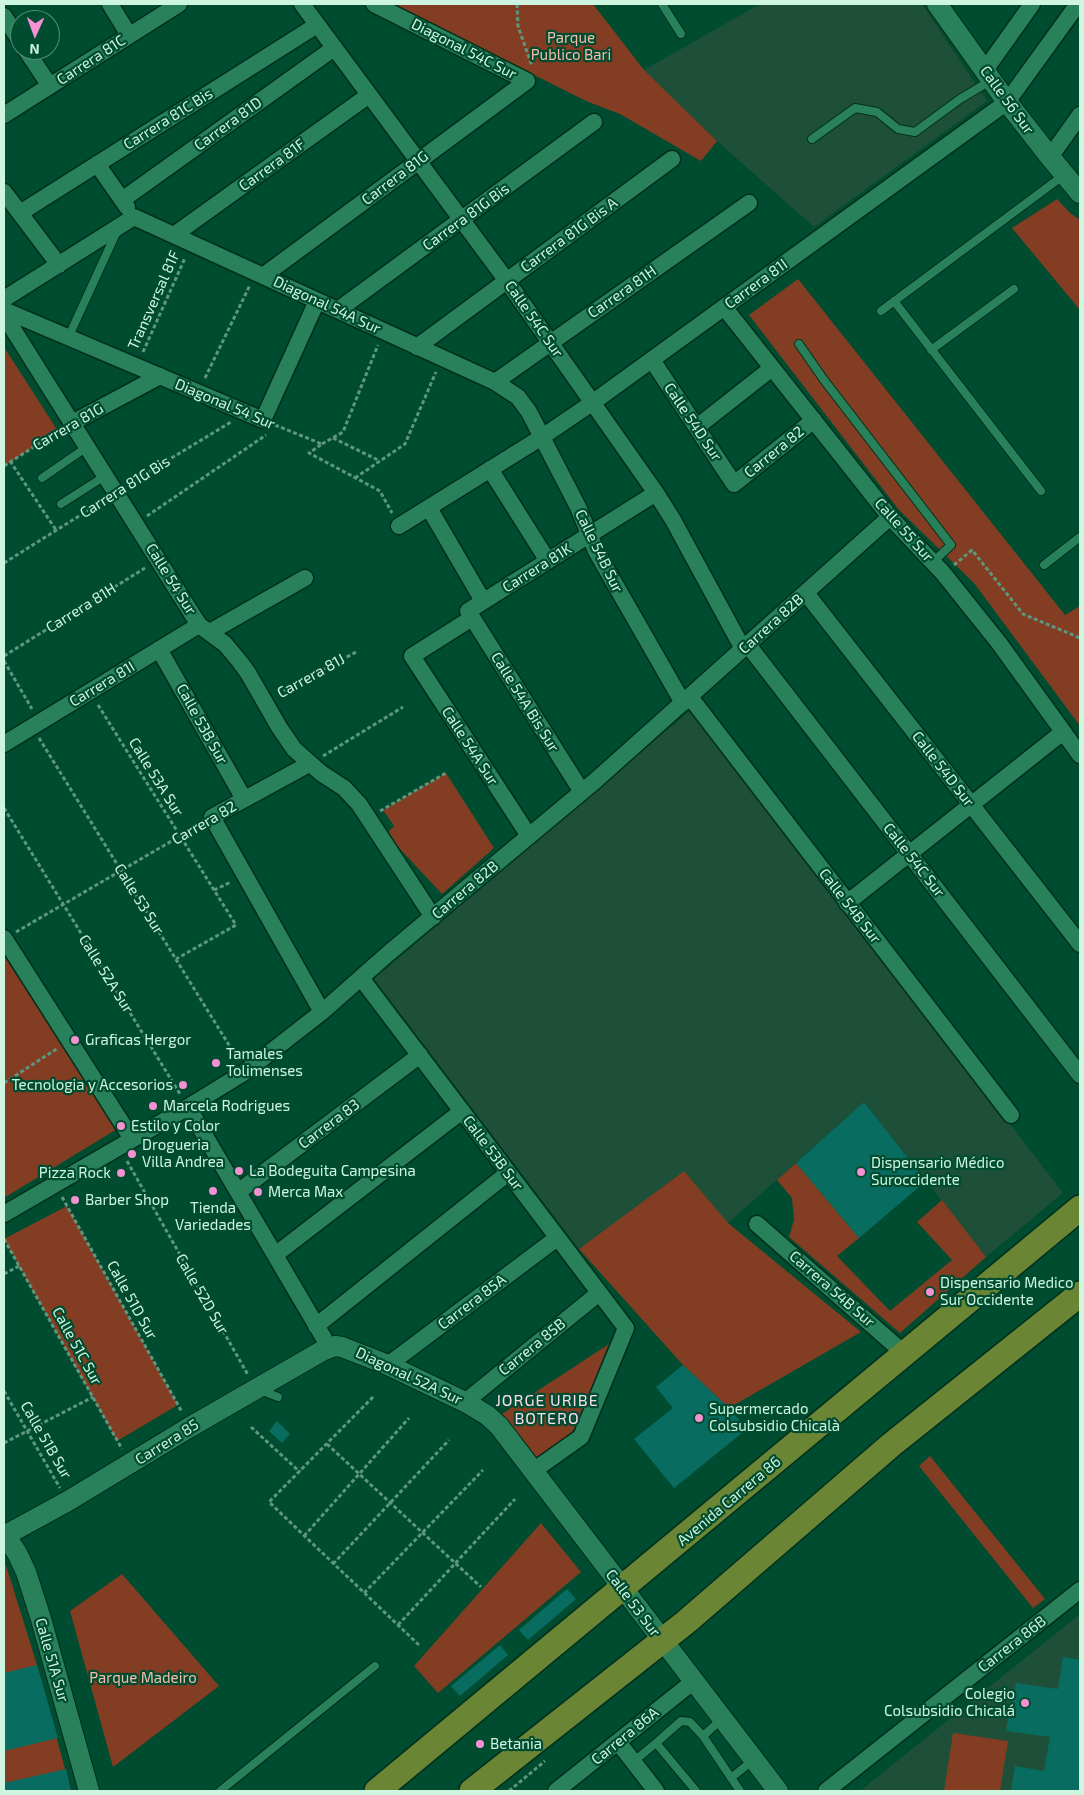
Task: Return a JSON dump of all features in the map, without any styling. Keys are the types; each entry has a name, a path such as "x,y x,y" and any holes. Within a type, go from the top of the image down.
{"main road":[{"name":"Avenida Carrera 86","path":"377,1791 906,1355 1080,1208"},
{"path":"472,1791 712,1600 891,1445 1080,1294"}],"street":[{"path":"110,4 129,35"},
{"name":"Carrera 81C","path":"4,115 178,4"},
{"name":"Calle 54C Sur","path":"302,4 507,281 656,493 746,647 1080,1075"},
{"name":"Diagonal 54C Sur","path":"374,4 527,81"},
{"name":"Calle 56 Sur","path":"937,4 1007,102 1080,193"},
{"path":"988,75 1032,4"},
{"name":"Carrera 81I","path":"399,526 542,437 592,403 1007,102 1078,4"},
{"name":"Carrera 81C Bis","path":"20,213 317,25"},
{"name":"Carrera 81D","path":"122,200 334,48"},
{"path":"33,60 50,86"},
{"name":"Carrera 81G","path":"260,275 527,81"},
{"name":"Carrera 81F","path":"174,236 369,95"},
{"path":"1050,157 1080,115"},
{"name":"Carrera 81G Bis","path":"338,310 594,122"},
{"name":"Carrera 81G Bis A","path":"417,347 672,159"},
{"path":"4,300 134,217 97,164"},
{"path":"4,192 59,264"},
{"name":"Carrera 81H","path":"495,382 749,203"},
{"name":"Diagonal 54A Sur","path":"134,217 495,382 518,397"},
{"path":"263,420 317,301"},
{"name":"Calle 55 Sur","path":"724,307 890,517 938,568 999,643 1080,755"},
{"name":"Diagonal 54 Sur","path":"4,310 263,420"},
{"name":"Calle 54 Sur","path":"4,315 158,560 205,628 225,644 240,662 286,738 309,764 351,794 433,917"},
{"name":"Calle 54D Sur","path":"652,360 734,484"},
{"path":"697,427 772,368"},
{"name":"Carrera 81G","path":"72,423 160,376"},
{"name":"Calle 54B Sur","path":"518,397 529,412 578,507 601,559 686,700 848,902 1011,1115"},
{"name":"Carrera 82","path":"734,484 814,420"},
{"path":"490,469 548,561"},
{"name":"Carrera 81K","path":"412,656 470,614 483,602 656,493"},
{"path":"429,508 483,602"},
{"name":"Carrera 82B","path":"4,1214 245,1072 322,1012 582,792 890,517"},
{"name":"Carrera 81I","path":"4,744 159,649 306,578"},
{"name":"Calle 54D Sur","path":"806,593 1080,944"},
{"name":"Calle 54A Bis Sur","path":"470,614 582,792"},
{"name":"Calle 53B Sur","path":"159,649 244,800"},
{"name":"Calle 54A Sur","path":"412,656 529,836"},
{"path":"848,902 1063,732"},
{"name":"Carrera 82","path":"212,817 309,764"},
{"path":"212,817 322,1012"},
{"path":"4,938 69,1041 125,1143"},
{"name":"Calle 53B Sur","path":"361,978 626,1328 581,1436 533,1470"},
{"name":"Carrera 83","path":"238,1192 420,1055"},
{"path":"188,1107 329,1347"},
{"path":"275,1255 462,1111"},
{"path":"316,1326 508,1173"},
{"name":"Carrera 54B Sur","path":"757,1224 906,1355"},
{"name":"Carrera 85A","path":"388,1366 557,1238"},
{"name":"Carrera 85B","path":"465,1402 599,1293"},
{"name":"Carrera 85","path":"4,1535 68,1501 190,1427 329,1347"},
{"name":"Diagonal 52A Sur","path":"329,1347 342,1347 388,1366 465,1402 487,1415"},
{"name":"Calle 53 Sur","path":"487,1415 499,1426 778,1791"},
{"name":"Calle 51A Sur","path":"4,1535 17,1553 31,1588 89,1791"},
{"name":"Carrera 86B","path":"826,1791 1080,1590"},
{"name":"Carrera 86A","path":"556,1791 694,1681"},
{"path":"618,1742 656,1791"}],"lane":[{"path":"662,4 681,34"},
{"path":"812,139 855,108 877,112 898,129 915,132 960,99 988,75"},
{"path":"881,311 1064,174"},
{"path":"68,338 119,227"},
{"path":"931,350 1014,289"},
{"path":"894,301 1041,491"},
{"path":"799,344 824,380 951,545 938,568"},
{"path":"42,478 87,447"},
{"path":"61,504 105,476"},
{"path":"1044,565 1080,537"},
{"path":"256,1389 278,1397"},
{"path":"220,1791 375,1666"},
{"path":"703,1736 722,1718"},
{"path":"633,1762 681,1722 690,1722 703,1736 740,1791"},
{"path":"656,1743 696,1791"},
{"path":"731,1778 754,1759"}],"path":[{"path":"517,4 518,26 534,74 527,81"},
{"name":"Transversal 81F","path":"136,366 192,244"},
{"path":"199,393 260,275"},
{"path":"383,331 343,432 309,453 380,491 399,526"},
{"path":"355,478 405,444 442,358"},
{"name":"Carrera 81G Bis","path":"4,563 246,413"},
{"name":"Diagonal 54 Sur","path":"263,420 322,444"},
{"name":"Carrera 81G","path":"4,466 72,423"},
{"path":"136,524 279,427"},
{"path":"333,437 380,461"},
{"path":"10,462 56,530"},
{"path":"938,568 972,550 1023,614 1080,638"},
{"name":"Carrera 81H","path":"4,656 158,560"},
{"name":"Carrera 81J","path":"264,702 358,650"},
{"name":"Calle 53 Sur","path":"4,661 36,725 121,870 245,1072"},
{"name":"Calle 53A Sur","path":"90,692 236,925 176,959"},
{"path":"309,764 403,707"},
{"path":"368,818 446,773"},
{"name":"Calle 52A Sur","path":"4,808 188,1107"},
{"name":"Carrera 82","path":"4,938 212,817"},
{"path":"4,1083 69,1041"},
{"name":"Calle 52D Sur","path":"125,1143 256,1389"},
{"name":"Calle 51D Sur","path":"54,1184 190,1427"},
{"name":"Calle 51C Sur","path":"4,1239 130,1464"},
{"path":"4,1274 19,1266"},
{"name":"Calle 51B Sur","path":"4,1391 68,1501"},
{"path":"4,1442 93,1397"},
{"path":"373,1397 270,1502 420,1646"},
{"path":"304,1536 409,1418"},
{"path":"251,1427 300,1472"},
{"path":"333,1564 449,1440"},
{"path":"327,1444 482,1587"},
{"path":"364,1593 483,1470"},
{"path":"398,1625 514,1499"}],"shaded area":[{"path":"760,4 922,4 987,101 814,227 717,141 644,70"},
{"path":"692,709 1063,1193 986,1257 864,1102 728,1223 684,1171 579,1249 374,979"},
{"name":"Colegio Colsubsidio Chicalá","path":"1080,1614 1080,1791 860,1791"}],"green space":[{"name":"Parque Publico Bari","path":"393,4 593,4 644,70 717,141 701,161 620,114 586,101"},
{"path":"1057,199 1070,213 1080,220 1080,310 1012,228"},
{"path":"798,279 1065,615 1080,606 1080,726 974,583 899,510 749,315"},
{"path":"4,347 58,431 4,466"},
{"path":"446,773 494,848 442,894 386,834 394,826 383,810"},
{"path":"4,948 117,1129 4,1198"},
{"path":"796,1163 859,1238 837,1256 890,1311 952,1260 917,1222 942,1200 986,1257 900,1333 789,1237 794,1220 792,1198 777,1180"},
{"path":"684,1171 728,1223 861,1332 729,1408 683,1365 579,1249"},
{"path":"67,1206 178,1405 117,1441 4,1239"},
{"path":"609,1344 578,1422 567,1440 538,1459 502,1414"},
{"path":"930,1456 1045,1599 1033,1608 919,1466"},
{"path":"541,1523 581,1572 438,1693 414,1666"},
{"path":"4,1564 37,1665 71,1791 4,1791"},
{"name":"Parque Madeiro","path":"122,1574 219,1686 113,1767 70,1611"},
{"path":"953,1733 1008,1741 1000,1791 944,1791"}],"building":[{"name":"Dispensario Médico Suroccidente","path":"864,1102 926,1181 859,1238 796,1163"},
{"name":"Supermercado Colsubsidio Chicalà","path":"683,1365 729,1408 747,1429 674,1488 634,1439 673,1408 656,1387"},
{"path":"277,1421 290,1434 282,1443 269,1431"},
{"path":"567,1589 576,1599 528,1640 519,1630"},
{"path":"500,1645 508,1655 460,1696 451,1686"},
{"path":"1063,1657 1080,1660 1080,1791 1011,1791 1015,1766 1044,1771 1050,1737 1006,1731 1012,1694 1014,1694 1016,1683 1058,1689"},
{"path":"37,1665 58,1738 4,1751 4,1673"},
{"path":"66,1769 71,1791 4,1791 4,1783"}],"place":[{"name":"Graficas Hergor","path":"75,1040"},
{"name":"Tamales Tolimenses","path":"216,1063"},
{"name":"Tecnologia y Accesorios","path":"183,1085"},
{"name":"Marcela Rodrigues","path":"153,1106"},
{"name":"Estilo y Color","path":"121,1126"},
{"name":"Drogueria Villa Andrea","path":"132,1154"},
{"name":"La Bodeguita Campesina","path":"239,1171"},
{"name":"Dispensario Médico Suroccidente","path":"861,1172"},
{"name":"Pizza Rock","path":"121,1173"},
{"name":"Tienda Variedades","path":"213,1191"},
{"name":"Merca Max","path":"258,1192"},
{"name":"Barber Shop","path":"75,1200"},
{"name":"Dispensario Medico Sur Occidente","path":"930,1292"},
{"name":"Supermercado Colsubsidio Chicalà","path":"699,1418"},
{"name":"Colegio Colsubsidio Chicalá","path":"1025,1703"},
{"name":"Betania","path":"480,1744"}],"district":[{"name":"JORGE URIBE BOTERO","path":"547,1410"}]}
